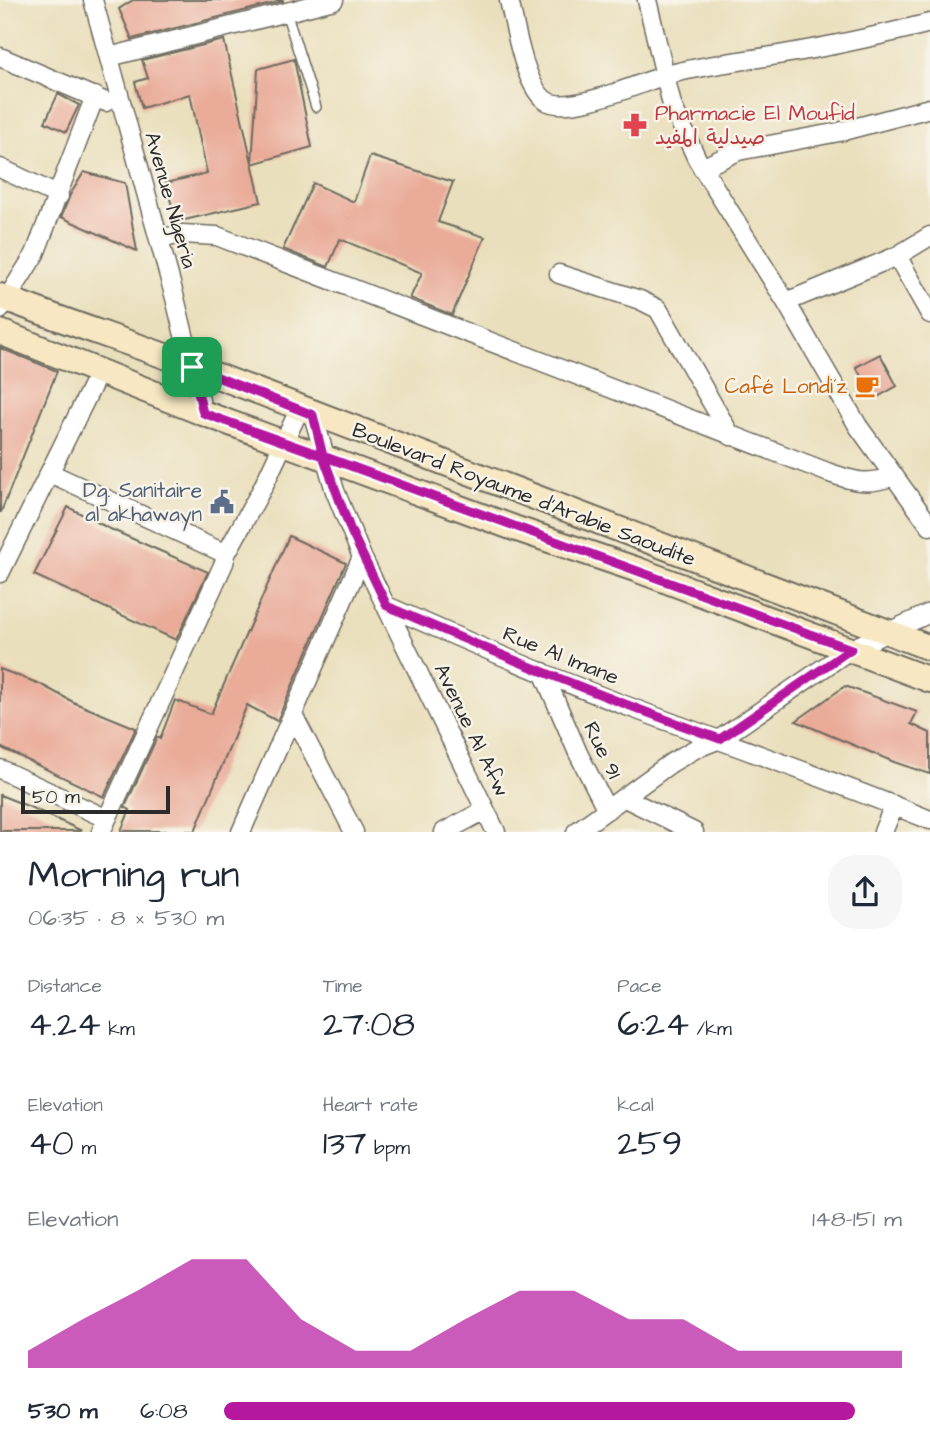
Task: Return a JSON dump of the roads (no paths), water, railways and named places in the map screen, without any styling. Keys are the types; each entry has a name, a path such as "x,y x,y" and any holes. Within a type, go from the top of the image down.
{"main road":[{"name":"Boulevard Royaume d'Arabie Saoudite","path":"3,302 192,367 930,648"},
{"name":"Boulevard Royaume d'Arabie Saoudite","path":"0,332 203,413 514,528 638,570 930,680"}],"street":[{"name":"Avenue Nigeria","path":"93,0 159,239 203,413"},
{"path":"109,57 334,0"},
{"path":"509,0 525,63 534,86 545,100 561,104 582,101 665,76 812,49 930,23"},
{"path":"647,0 665,76 683,133 858,426 930,526"},
{"path":"0,57 122,110"},
{"path":"3,302 35,254 95,96"},
{"path":"702,168 738,151 839,132 930,108"},
{"path":"0,168 59,196"},
{"path":"159,239 198,233 229,241 854,482 878,482 894,476"},
{"path":"786,302 897,256 930,236"},
{"path":"897,256 930,314"},
{"path":"559,274 640,300 658,309 731,436"},
{"path":"0,573 99,372"},
{"path":"0,769 104,825 226,554 285,442 306,412"},
{"name":"Avenue Al Afw","path":"306,412 362,557 496,831"},
{"path":"50,473 226,554"},
{"path":"241,831 362,557"},
{"name":"Rue Al Imane","path":"387,606 630,707 930,820"},
{"path":"576,831 671,763 720,739 851,649 930,613"},
{"name":"Rue 91","path":"542,672 607,810"},
{"path":"293,715 354,831"},
{"name":"Rue 91","path":"625,798 694,831"},
{"path":"883,831 894,805"},
{"path":"444,831 485,810"}],"lane":[{"path":"286,12 316,107"}],"place":[{"name":"Pharmacie El Moufid صيدلية المفيد","path":"635,125"},
{"name":"Café Londi´z","path":"867,386"},
{"name":"Dg. Sanitaire al akhawayn","path":"222,502"}]}
